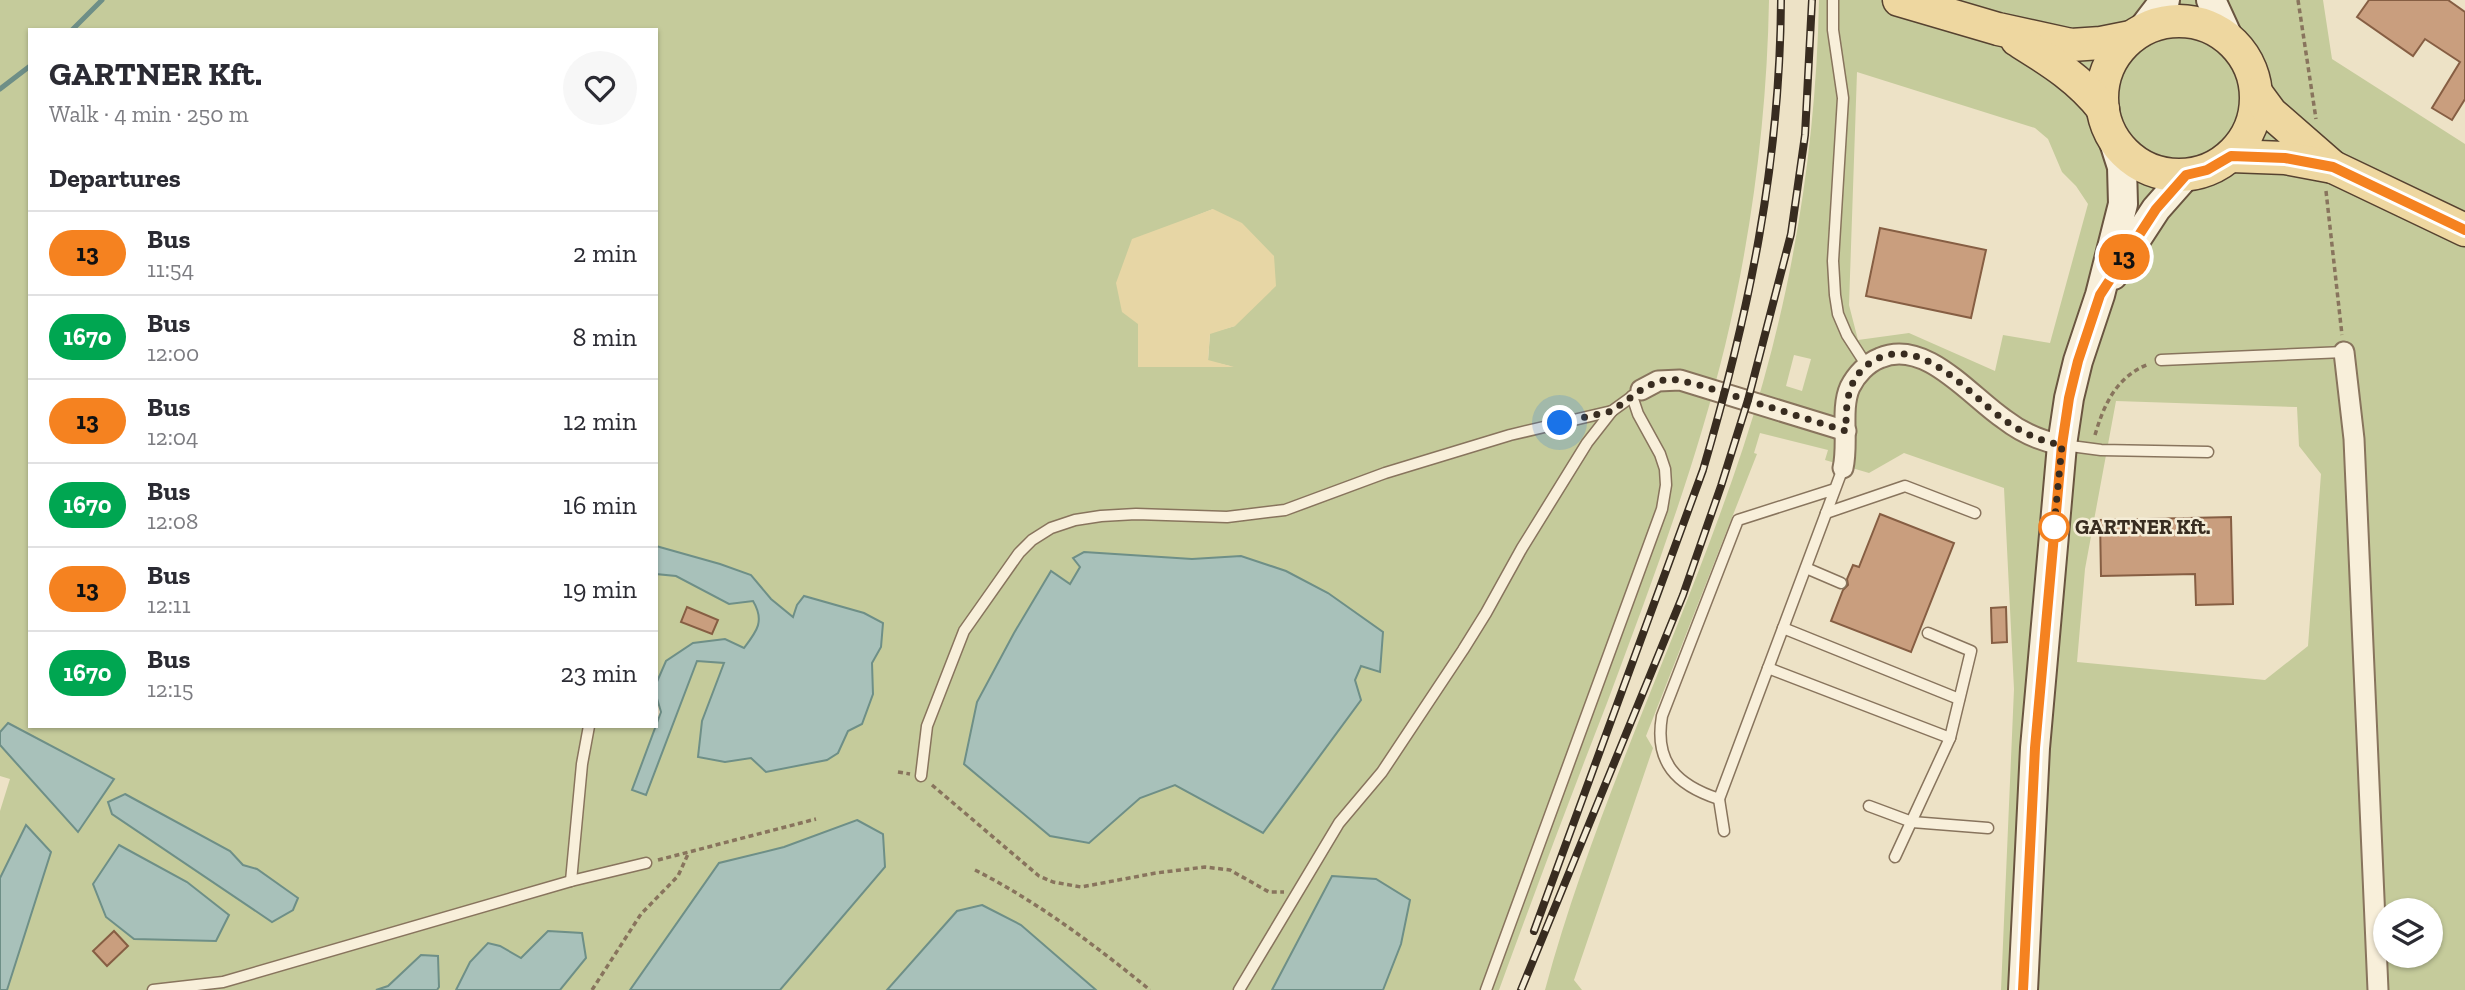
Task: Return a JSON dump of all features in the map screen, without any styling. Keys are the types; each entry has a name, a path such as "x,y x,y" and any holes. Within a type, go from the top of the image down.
{"main road":[{"path":"1899,0 1998,29 2084,45 2137,33 2155,24 2181,20 2207,25 2228,37"},
{"path":"2023,990 2035,748 2062,445 2078,361 2100,295 2125,191 2122,167 2107,122 2103,83 2120,48 2137,33 2165,0"},
{"path":"1998,29 2060,67 2087,89 2122,149 2134,160 2148,169 2164,174 2186,175 2207,170 2231,156 2251,128 2256,111 2257,94 2251,68 2228,37 2211,0"},
{"path":"2257,94 2329,179"},
{"path":"2231,156 2285,158 2329,179 2465,230"},
{"path":"2100,295 2156,209 2186,175"}],"street":[{"path":"2344,352 2354,439 2378,990"},
{"path":"1843,468 1850,387 1867,366 1891,353 1917,356 1955,378 1976,399 2024,433 2062,445"},
{"path":"1636,393 1658,381 1680,380 1846,431"}],"lane":[{"path":"1833,0 1833,30 1843,98 1833,261 1835,295 1838,314 1847,335 1867,366"},
{"path":"2161,360 2344,352"},
{"path":"1239,990 1339,823 1382,772 1463,650 1587,443 1612,411 1636,393"},
{"path":"1486,990 1662,509 1666,485 1665,469 1660,454 1638,414 1636,393"},
{"path":"921,776 927,726 964,631 1019,553 1032,540 1051,528 1075,520 1101,516 1136,514 1227,517 1285,510 1410,465 1510,435 1612,411"},
{"path":"2062,445 2091,449 2208,452"},
{"path":"1724,831 1719,799 1843,468"},
{"path":"1826,513 1905,486 1975,513"},
{"path":"1719,799 1699,793 1686,785 1676,778 1668,767 1660,739 1661,716 1738,520 1835,489"},
{"path":"1806,568 1841,583"},
{"path":"1783,628 1959,699"},
{"path":"1895,857 1950,738 1971,651 1928,633"},
{"path":"1768,668 1950,738"},
{"path":"571,881 582,764 589,728"},
{"path":"1869,806 1912,822 1988,828"},
{"path":"153,990 223,982 571,881 646,863"}],"path":[{"path":"2298,0 2317,127"},
{"path":"2329,179 2344,352"},
{"path":"2091,449 2102,411 2114,391 2126,376 2161,360"},
{"path":"921,776 1039,876 1053,882 1081,887 1205,867 1230,870 1269,891 1296,893"},
{"path":"646,863 816,819"},
{"path":"593,990 640,914 678,876 689,852"},
{"path":"975,870 1008,887 1111,958 1150,990"}],"green space":[{"path":"0,0 1769,0 1765,87 1750,217 1735,303 1713,392 1656,570 1499,990 1383,990 1401,944 1293,952 1272,990 1096,990 1065,962 957,911 887,990 780,990 885,867 784,847 719,863 630,990 560,990 586,958 582,934 549,931 521,958 500,946 470,962 456,990 437,990 439,987 421,955 388,986 376,990 7,990 50,852 26,826 0,878 0,811 10,779 0,776 0,745 78,832 114,779 8,723 0,732","holes":["1213,209 1235,326 1210,333 1208,361 1230,366 1139,367 1138,324 1178,223","108,802 230,851 243,865 272,922 112,814"]},
{"path":"1819,0 2323,0 2332,59 2465,144 2465,990 2001,990 2014,689 2004,488 1904,453 1869,473 1825,460 1828,450 1760,433 1754,453 1757,454 1646,736 1653,748 1574,980 1582,990 1545,990 1589,852 1719,516 1760,393 1775,338 1798,227 1813,114","holes":["1857,72 2035,128 2048,139 2062,172 2088,204 2050,343 2003,335 1995,371 1909,333 1858,340 1849,305","1794,355 1811,359 1802,391 1786,386","2116,401 2297,407 2299,446 2321,474 2308,646 2265,680 2077,662 2085,569"]},
{"path":"658,574 676,576 729,604 753,601 757,608 758,626 744,648 725,639 679,653 667,661 658,680"}],"sand":[{"path":"1213,209 1242,223 1274,256 1276,286 1235,326 1210,334 1208,360 1234,367 1138,367 1138,324 1122,312 1116,283 1132,239"}],"water":[{"path":"658,547 751,575 771,599 793,617 804,596 864,613 883,623 881,647 872,663 873,694 862,724 848,731 838,753 827,760 766,772 751,758 725,762 698,757 702,721 724,663 697,661 646,795 632,790 655,728 658,728 661,712 658,679 666,661 693,643 725,639 744,648 758,626 757,608 753,601 729,604 676,576 658,574"},
{"path":"1084,552 1192,559 1241,556 1286,571 1328,593 1383,632 1380,672 1361,666 1355,680 1361,700 1263,833 1175,785 1140,798 1089,843 1050,836 964,764 977,702 1014,633 1051,571 1070,584 1080,567 1073,558"},
{"path":"8,723 114,779 78,832 0,745 0,732"},
{"path":"125,794 230,851 243,865 257,869 298,898 293,910 272,922 112,814 108,802"},
{"path":"857,820 883,834 885,867 780,990 630,990 719,863 784,847"},
{"path":"26,825 51,852 7,990 0,990 0,878"},
{"path":"119,845 187,882 229,915 216,941 134,939 106,917 93,884"},
{"path":"1332,876 1376,879 1410,900 1401,944 1383,990 1272,990"},
{"path":"982,905 1021,925 1096,990 887,990 957,911"},
{"path":"548,931 582,933 586,958 560,990 456,990 470,962 488,943 500,946 521,958"},
{"path":"421,955 438,956 437,990 376,990 388,986"}],"building":[{"path":"2369,0 2448,0 2465,12 2465,99 2452,120 2432,108 2460,62 2425,39 2413,56 2357,17"},
{"path":"1880,228 1986,250 1971,318 1866,296"},
{"path":"1880,514 1954,543 1911,652 1831,621 1843,590 1848,585 1847,579 1853,565 1859,567"},
{"path":"2231,517 2233,604 2196,605 2195,574 2101,576 2100,520"},
{"path":"687,607 718,620 712,634 681,622"},
{"path":"2006,607 2007,642 1992,643 1991,608"},
{"path":"114,931 128,946 107,966 93,951"}],"waterway":[{"path":"74,28 102,0"},
{"path":"0,89 28,68"}],"railway":[{"path":"1534,931 1703,470 1720,411 1748,296 1768,180 1775,121 1781,0"},
{"path":"1521,990 1683,595 1748,400 1791,234 1805,135 1812,0"}],"bus line":[{"name":"13","path":"2023,990 2035,748 2062,445 2078,361 2100,295 2156,209 2186,175 2207,170 2231,156 2285,158 2333,167 2465,230"}],"place":[{"name":"GARTNER Kft.","path":"2054,527"}],"route":[{"path":"1560,423 1612,411 1641,390 1658,381 1671,379 1696,384 1846,431 1847,398 1857,377 1877,359 1891,353 1904,353 1930,362 1955,378 1976,399 2024,433 2062,445 2054,527"}]}
